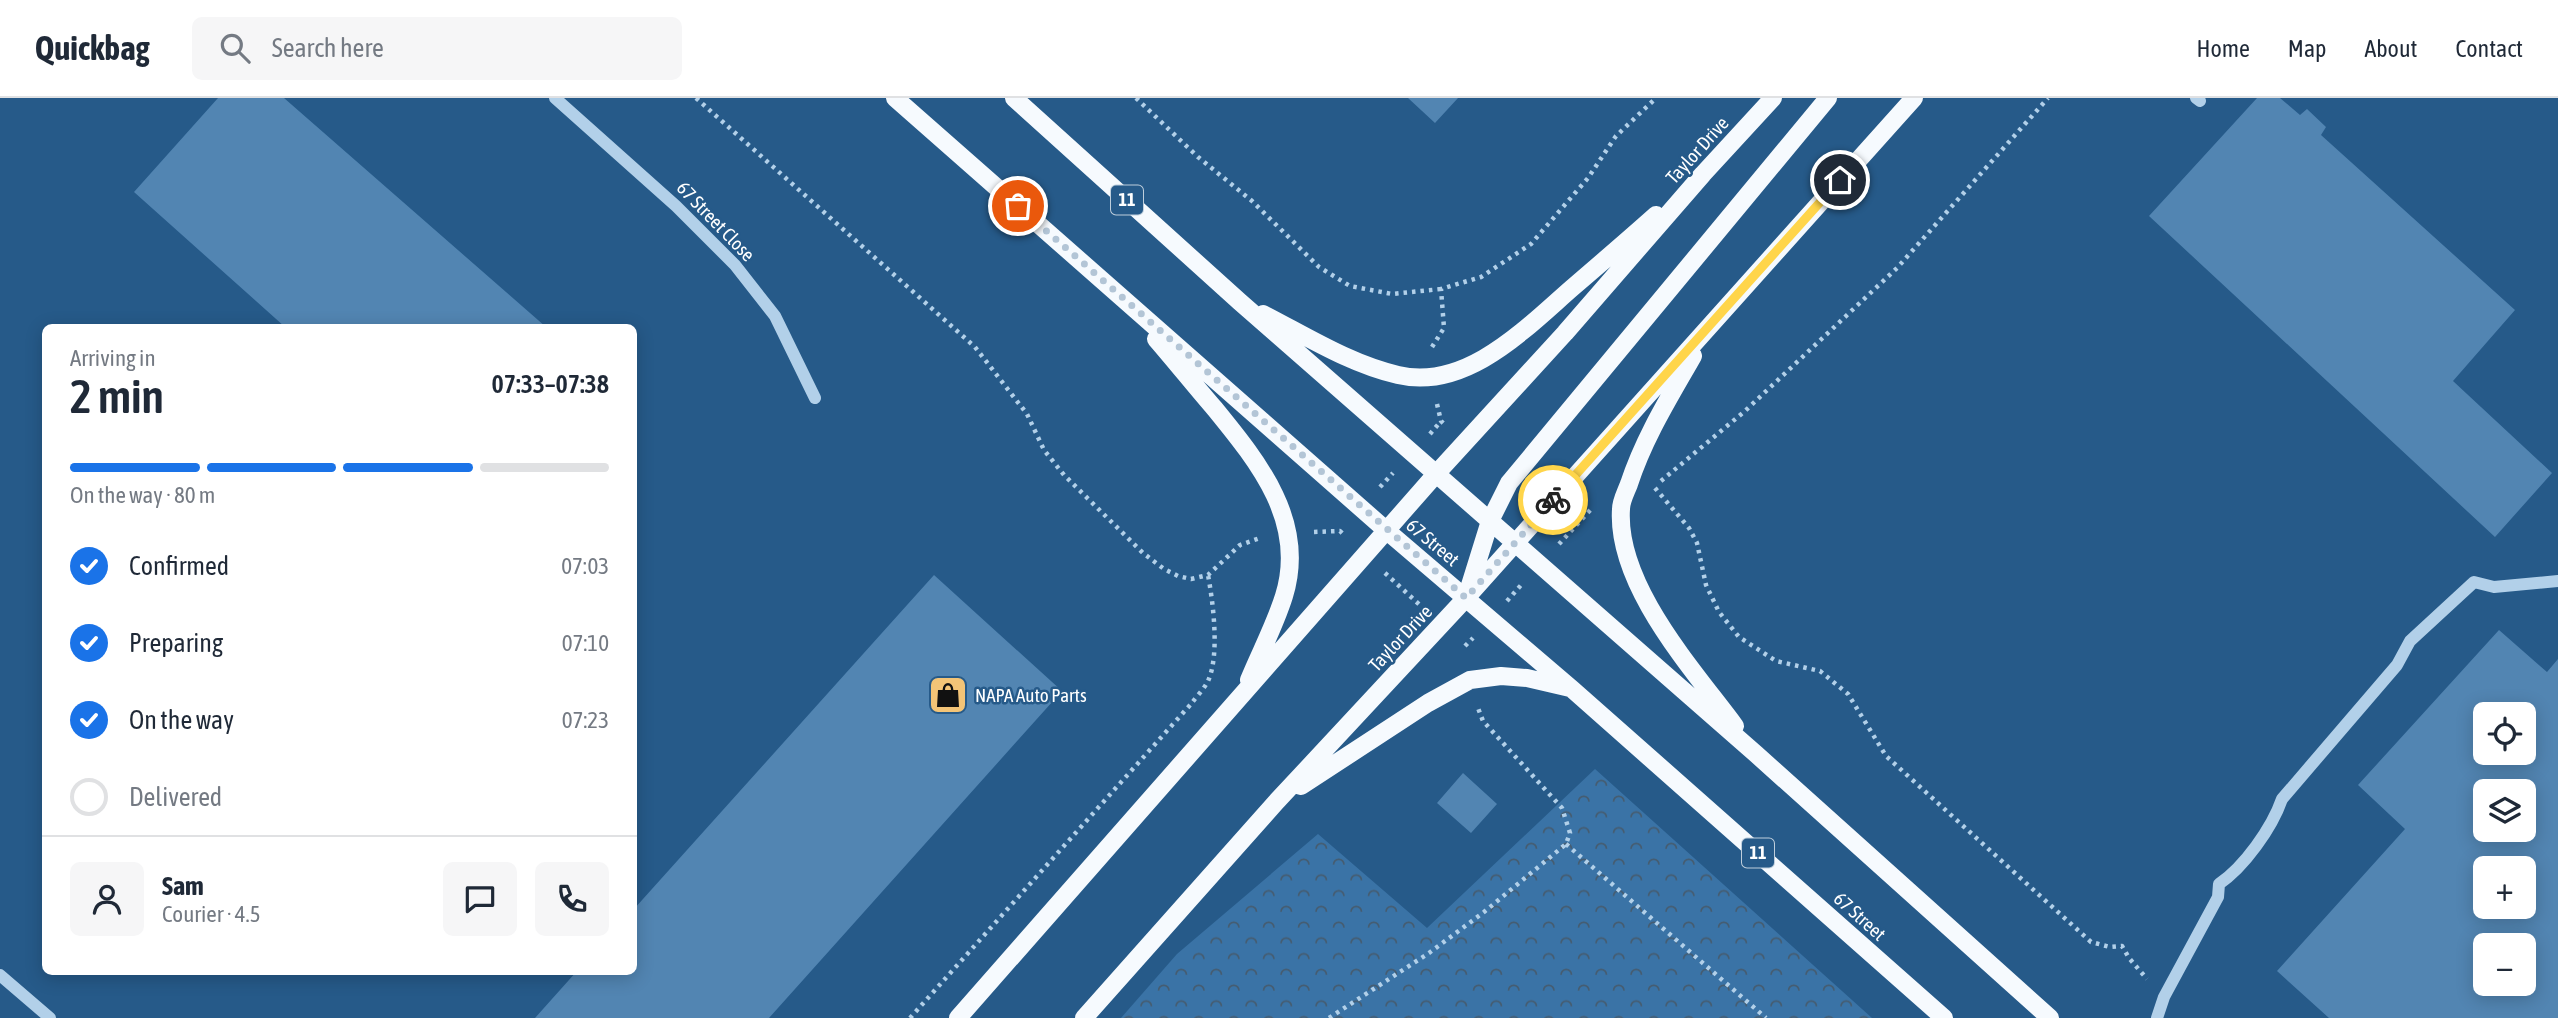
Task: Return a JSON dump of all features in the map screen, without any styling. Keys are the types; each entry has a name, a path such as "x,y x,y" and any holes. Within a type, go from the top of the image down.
{"main road":[{"name":"67 Street","path":"895,98 1944,1018"},
{"name":"11","path":"1014,98 1240,302 1756,754 2050,1018"},
{"name":"Taylor Drive","path":"958,1018 1436,474 1773,98"},
{"path":"1466,598 1472,571 1490,521 1509,483 1828,98"},
{"name":"Taylor Drive","path":"1084,1018 1277,801 1466,598 1914,98"},
{"path":"1240,302 1349,358 1399,375 1433,377 1458,370 1512,340 1703,174"},
{"path":"1121,296 1247,449 1280,504 1289,534 1289,565 1284,595 1243,693"},
{"path":"1711,324 1636,461 1621,508 1621,516 1626,554 1638,587 1661,626 1756,754"},
{"path":"1277,801 1428,702 1470,680 1501,676 1527,678 1572,689"}],"street":[{"name":"67 Street Close","path":"555,98 676,205 735,265 775,316 815,398"},
{"path":"2157,1018 2164,997 2218,897 2219,884 2232,875 2276,818 2282,799 2397,665 2410,641 2474,582 2494,587 2558,580"},
{"path":"0,975 50,1018"}],"path":[{"path":"696,98 975,347 1027,414 1044,450 1063,475 1143,553 1164,569 1191,579 1208,575 1240,545 1269,536"},
{"path":"1136,98 1199,157 1252,201 1319,267 1350,286 1392,294 1441,289 1481,277 1531,244 1588,178 1616,136 1656,98"},
{"path":"2048,98 1897,268 1745,411 1653,490 1689,528 1697,543 1706,585 1719,612 1739,637 1776,661 1820,671 1839,686 1848,694 1886,756 2091,942 2110,947 2122,946 2129,958"},
{"path":"1430,351 1444,328 1441,289"},
{"path":"1361,508 1441,421 1436,400"},
{"path":"1490,620 1592,507 1595,507"},
{"path":"1314,532 1340,531"},
{"path":"1366,555 1441,625"},
{"path":"910,1018 1182,714 1208,681 1213,662 1214,606 1208,575"},
{"path":"1329,1018 1429,953 1484,912 1566,844 1570,833 1562,808 1483,721 1474,698"},
{"path":"1566,844 1766,1018"}],"green space":[{"path":"1595,769 1872,1018 1121,1018 1177,954 1318,834 1427,928"}],"building":[{"path":"218,98 284,98 543,324 282,324 134,192"},
{"path":"1408,98 1458,98 1435,123"},
{"path":"2257,98 2280,98 2300,115 2307,109 2326,127 2321,135 2515,310 2453,381 2552,473 2495,537 2149,216"},
{"path":"934,575 1062,691 769,1018 535,1018 573,975 637,975 637,906"},
{"path":"2499,630 2547,672 2558,659 2558,1018 2329,1018 2277,971 2405,829 2358,785"},
{"path":"1463,773 1497,804 1471,833 1437,803"}],"way so far":[{"path":"1018,206 1466,598 1553,500"}],"place":[{"name":"NAPA Auto Parts","path":"948,695"}],"route":[{"path":"1553,500 1840,180"}]}
